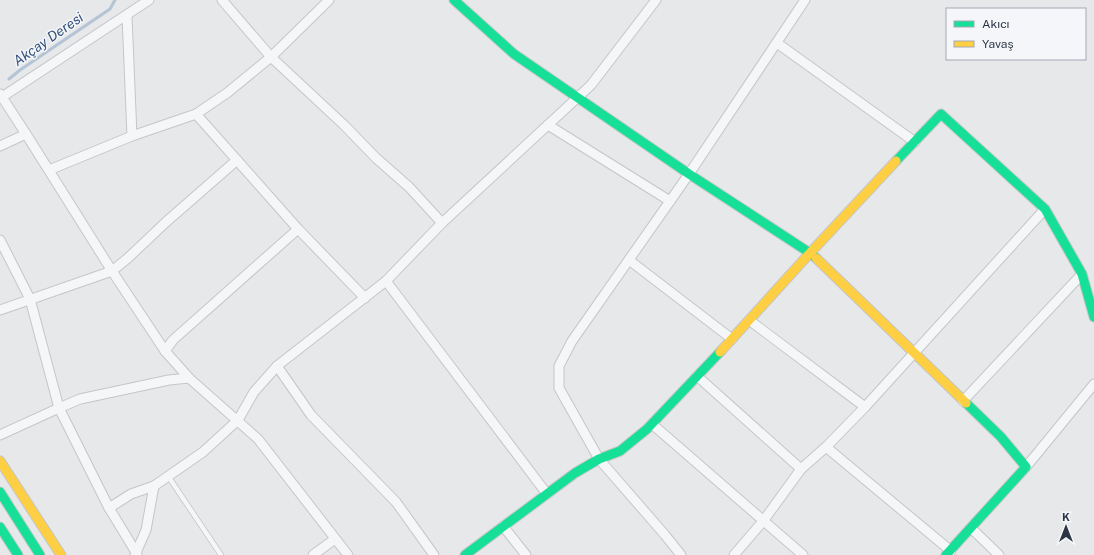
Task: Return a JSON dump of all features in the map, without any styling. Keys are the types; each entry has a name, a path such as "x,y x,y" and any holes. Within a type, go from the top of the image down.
{"street":[{"path":"149,0 127,16 1,96 50,170 112,271 165,350 189,378 258,439 348,555"},
{"path":"222,0 271,58 344,125 376,158 409,188 442,223"},
{"path":"50,170 132,136 196,114 227,94 271,58 329,0"},
{"path":"454,0 514,54 689,174 810,253 1001,437 1026,467"},
{"path":"109,508 131,494 154,486 203,452 238,420 254,392 278,366 386,281 442,223 591,85 656,0"},
{"path":"681,555 599,459 559,388 559,366 572,341 689,174 805,0"},
{"path":"127,16 132,136"},
{"path":"777,43 915,142"},
{"path":"196,114 298,229 364,298"},
{"path":"465,555 575,473 599,459 620,451 652,424 941,114 1045,209 1082,274 1094,316"},
{"path":"548,125 670,201"},
{"path":"0,146 26,134"},
{"path":"0,310 112,271 237,160"},
{"path":"734,555 764,520 801,469 826,447 914,354 1045,209"},
{"path":"165,350 173,340 298,229"},
{"path":"0,240 30,299 59,408 109,508 136,554"},
{"path":"629,260 732,339"},
{"path":"963,401 1082,274"},
{"path":"386,281 546,494"},
{"path":"748,320 864,407"},
{"path":"278,366 311,415 396,502 434,555"},
{"path":"697,376 801,469"},
{"path":"0,435 80,399 169,380 189,378"},
{"path":"826,447 948,553 1026,467 1094,384"},
{"path":"652,424 803,555"},
{"path":"0,461 61,555"},
{"path":"136,554 146,530 154,486"},
{"path":"0,492 40,555"},
{"path":"503,526 526,555"},
{"path":"0,527 18,555"},
{"path":"971,528 999,555"},
{"path":"313,555 336,539"}],"lane":[{"path":"168,476 221,555"}],"waterway":[{"name":"Akçay Deresi","path":"9,79 110,9 115,0"}],"traffic: fast":[{"path":"454,0 514,54 689,174 816,258"},
{"path":"896,161 941,114 1045,209 1082,274 1094,317"},
{"path":"465,555 575,473 599,459 620,451 647,429 720,352"},
{"path":"946,555 1026,467 1001,437 966,403"},
{"path":"0,492 40,555"},
{"path":"0,527 18,555"}],"traffic: slow":[{"path":"720,352 896,161"},
{"path":"816,258 966,403"},
{"path":"0,461 61,555"}]}
